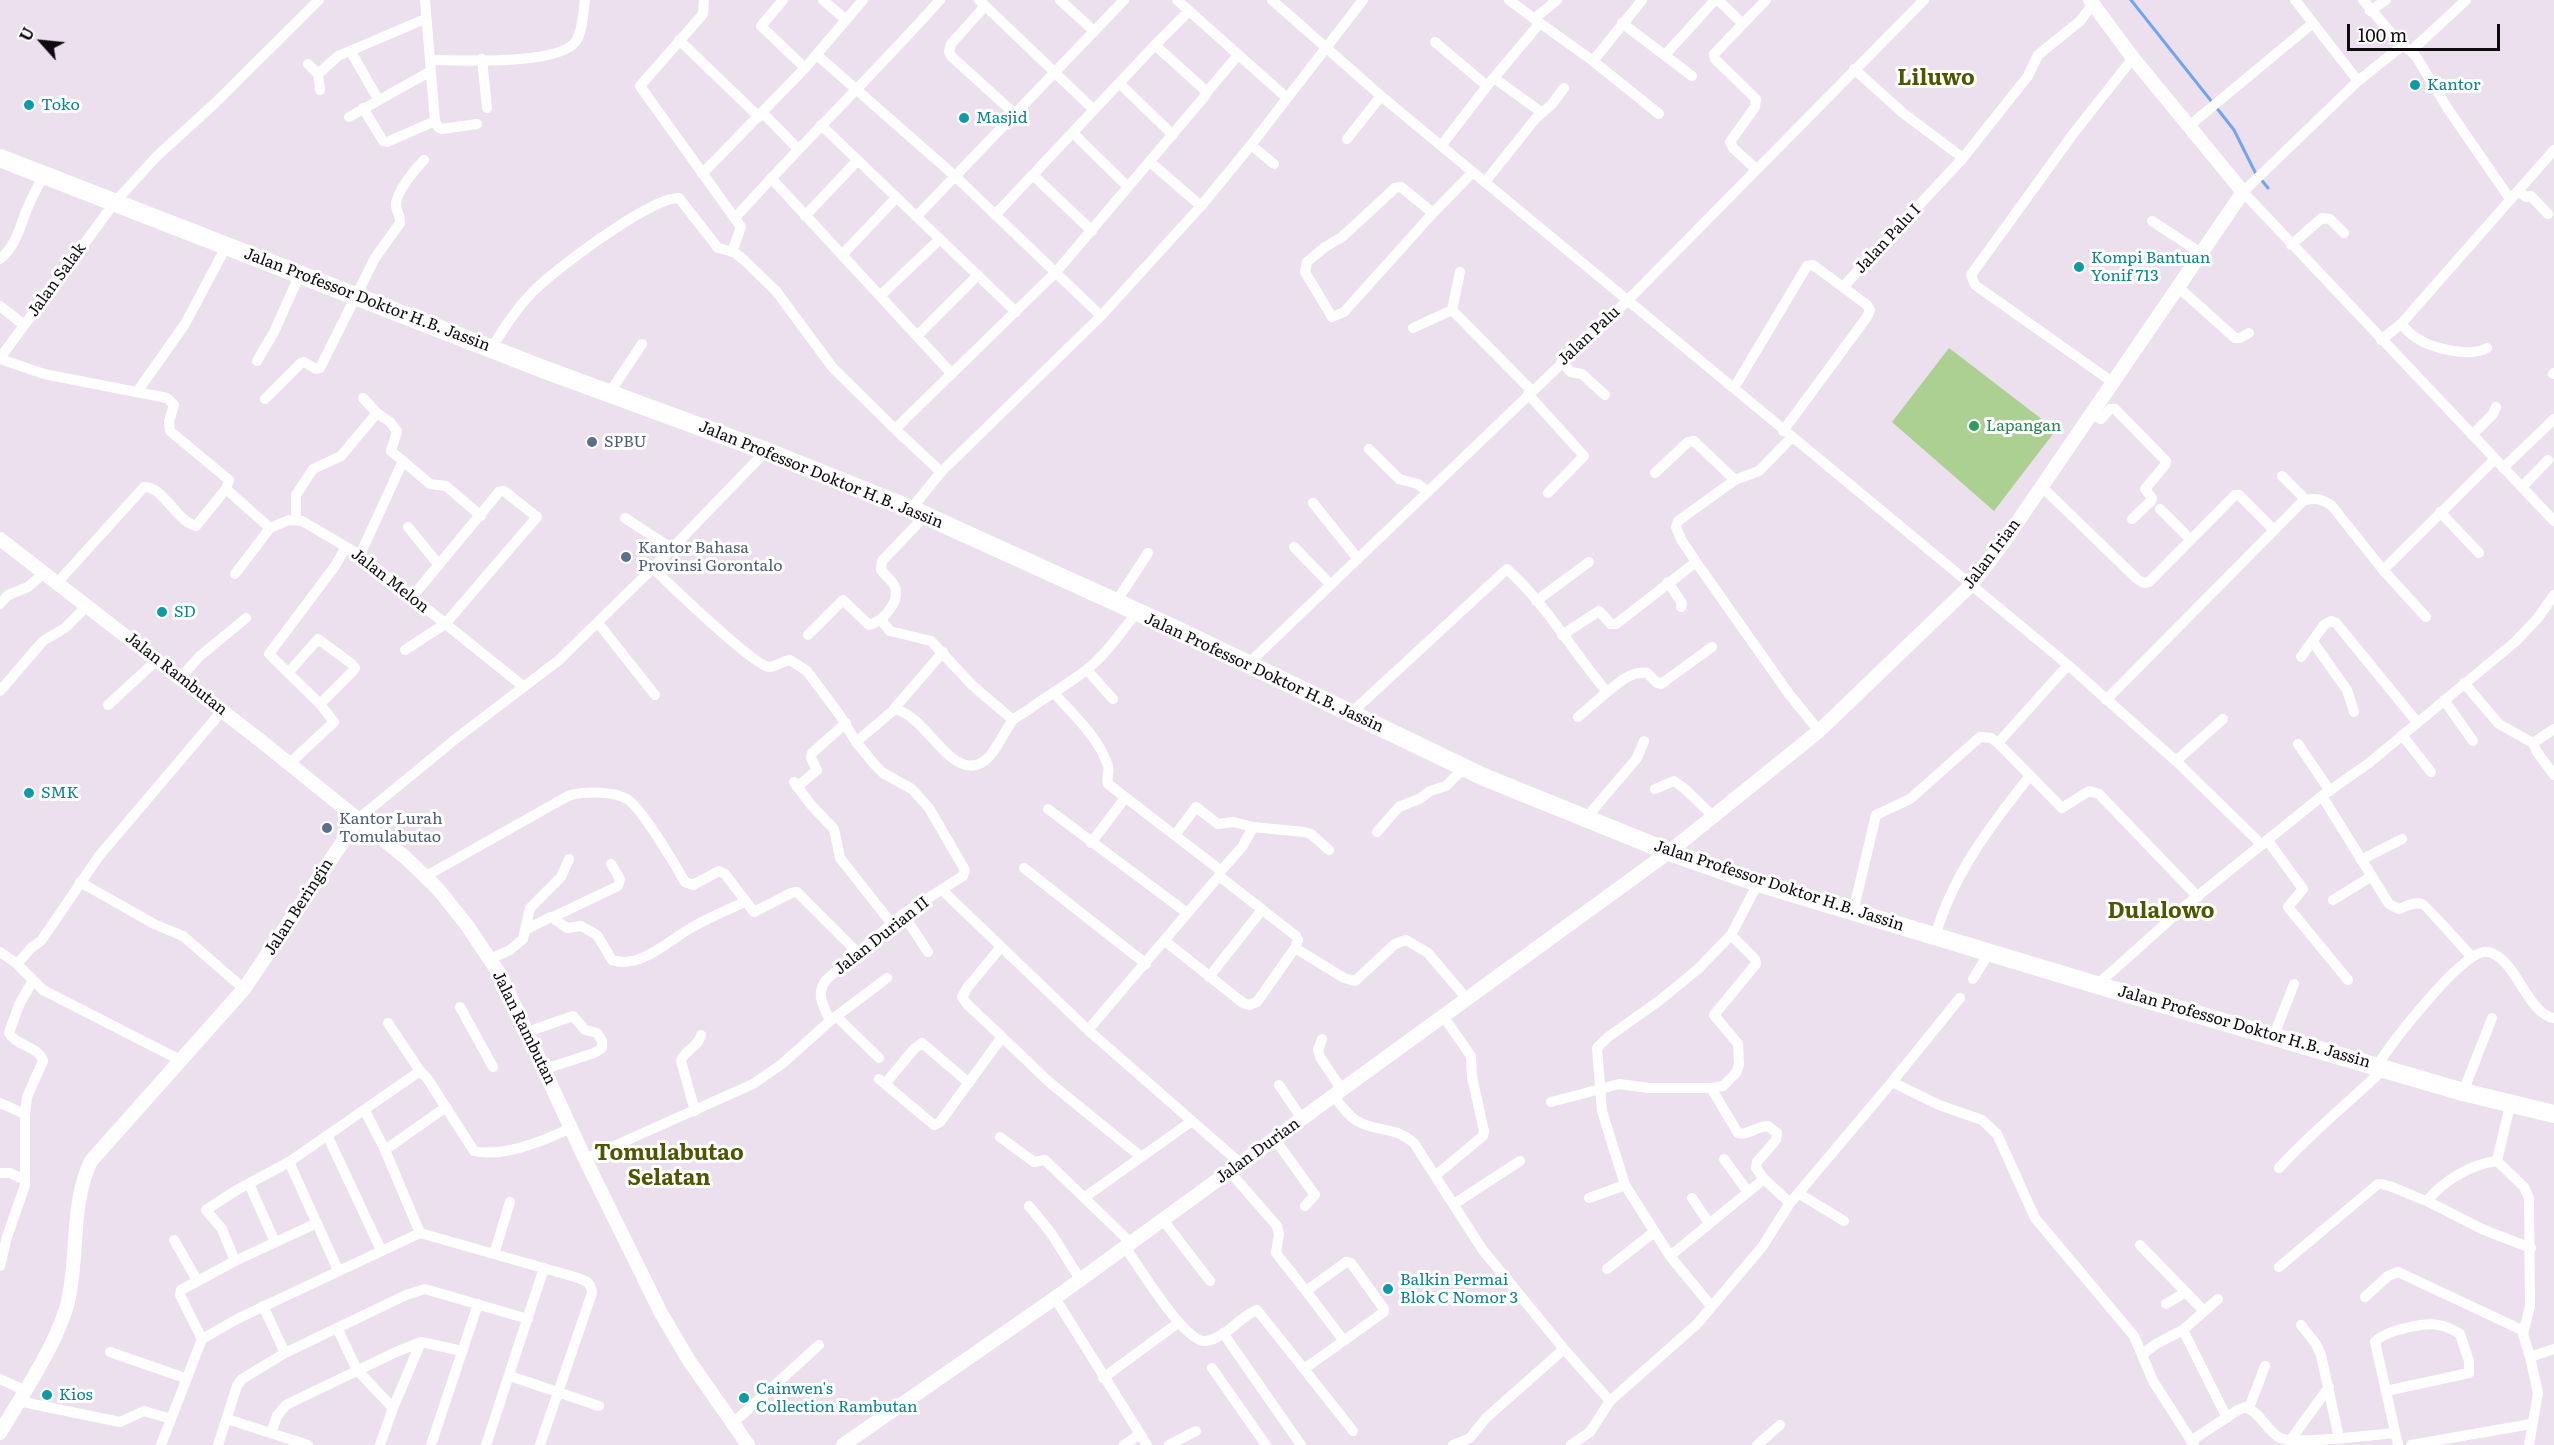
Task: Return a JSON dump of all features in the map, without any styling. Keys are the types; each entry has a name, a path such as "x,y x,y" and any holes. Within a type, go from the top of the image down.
{"highway":[{"name":"Jalan Professor Doktor H.B. Jassin","path":"0,158 491,348 766,451 918,512 1116,602 1464,768 1669,852 1758,883 2097,985 2463,1092 2554,1114"}],"street":[{"name":"Jalan Salak","path":"0,359 115,202 157,156 213,105 319,0"},
{"path":"425,0 435,122 442,129 477,124"},
{"path":"349,117 431,65 482,59 534,58 561,53 576,41 580,33 585,0"},
{"path":"704,0 704,12 640,86 741,227 732,252"},
{"path":"783,0 761,26 805,69"},
{"path":"823,0 846,20"},
{"path":"702,174 805,69 863,0"},
{"path":"735,218 940,0"},
{"path":"1060,0 1094,31"},
{"path":"916,217 1124,0"},
{"path":"1177,0 1287,98"},
{"path":"1272,0 1381,96 2068,665 2176,760 2265,843 2303,889 2288,907 2348,980"},
{"path":"808,635 843,600 869,624 881,620 896,596 894,586 881,570 882,561 918,512 942,472 1101,316 1201,206 1363,0"},
{"path":"1509,0 1593,61 1659,114"},
{"path":"1441,146 1537,21 1557,0"},
{"path":"1593,61 1642,0"},
{"path":"1665,56 1716,0 1743,24"},
{"path":"1756,169 1733,148 1730,142 1755,107 1756,99 1716,59 1714,54 1766,0"},
{"name":"Jalan Palu","path":"1247,665 1529,392 1628,300 1924,0"},
{"path":"2295,0 2358,81"},
{"path":"2363,0 2370,11 2422,64 2454,119 2514,195 2531,196 2548,214"},
{"path":"2370,11 2386,0"},
{"path":"2247,187 2358,81 2407,49 2466,0"},
{"path":"2091,2 2188,126 2247,187 2494,460 2554,521"},
{"name":"Jalan Palu I","path":"1734,388 1807,266 1813,265 1844,286 1963,158 2028,76 2038,55 2076,24 2091,2"},
{"path":"1015,114 949,52 951,44 982,3 1094,109"},
{"path":"995,215 1189,11"},
{"path":"318,74 338,56 425,19"},
{"path":"1622,23 1692,76"},
{"path":"2188,126 2313,23"},
{"path":"679,40 798,149"},
{"path":"1435,42 1490,82 1541,112"},
{"path":"1155,45 1207,92"},
{"path":"351,52 378,99"},
{"path":"817,55 955,176 1101,316"},
{"path":"895,429 1056,272 1238,55"},
{"path":"2111,381 1975,285 1971,278 1972,270 2009,219 2133,58"},
{"path":"482,59 486,108"},
{"path":"308,64 318,74 320,90"},
{"path":"1854,69 1903,113 1963,158"},
{"path":"1119,83 1173,135"},
{"path":"1485,182 1541,112 1552,104 1564,88"},
{"path":"1347,140 1381,96"},
{"path":"363,108 383,141 387,142 435,122"},
{"path":"821,125 1016,312"},
{"path":"1073,133 1128,187"},
{"path":"1251,145 1274,164"},
{"path":"2384,338 2399,325 2554,150"},
{"path":"264,399 301,363 304,362 316,369 320,368 378,252 400,223 397,199 413,172 424,160"},
{"path":"805,216 857,161"},
{"path":"1150,162 1201,206"},
{"path":"1433,213 1401,187 1395,188 1342,237 1306,262 1305,272 1332,317 1344,312 1473,172"},
{"path":"0,259 12,246 20,232 26,211 44,174"},
{"path":"1034,176 1092,231"},
{"path":"771,178 952,374"},
{"name":"Jalan Irian","path":"1669,852 1819,730 1971,585 1999,549 2111,381 2247,187"},
{"path":"491,348 528,296 552,274 621,225 662,202 679,198 718,248 732,252 744,260 776,291 833,368 942,472"},
{"path":"842,255 896,198"},
{"path":"2295,241 2311,226 2326,218 2344,233"},
{"path":"2152,221 2201,253"},
{"path":"881,295 940,239"},
{"path":"137,392 185,324 227,245"},
{"path":"1452,310 1460,272"},
{"path":"257,361 274,332 300,274"},
{"path":"918,335 978,275"},
{"path":"1819,730 1789,694 1696,562 1676,531 1676,524 1735,480 1759,471 1788,434 1869,314 1868,305 1844,286"},
{"path":"2178,287 2235,338 2249,333"},
{"path":"0,306 24,325"},
{"path":"1413,328 1452,310"},
{"path":"1452,310 1529,392 1584,456 1548,493"},
{"path":"2399,325 2418,339 2458,352 2477,353 2487,348"},
{"path":"610,392 642,344"},
{"path":"0,359 44,374 159,395 172,402 174,409 169,422 170,431 230,482 196,526 188,523 154,489 144,488 57,583"},
{"path":"1561,362 1571,372 1582,374 1605,396"},
{"path":"363,398 397,431 391,452 430,484 446,486 481,516"},
{"path":"2472,435 2493,414 2496,407"},
{"path":"2090,413 2101,418 2110,409 2115,409 2166,461 2145,489 2152,498 2151,501 2132,519"},
{"path":"235,574 270,528 296,519 296,495 313,469 341,456 376,413"},
{"path":"2503,468 2554,418"},
{"path":"1655,473 1691,440 1697,442 1735,480"},
{"path":"1369,449 1399,479 1415,482 1428,492"},
{"name":"Jalan Beringin","path":"0,1433 65,1313 69,1296 78,1210 86,1171 91,1161 244,988 358,819 458,737 558,660 653,568 766,451"},
{"path":"2383,570 2494,460"},
{"path":"2522,487 2548,460"},
{"path":"360,555 403,461"},
{"path":"2282,476 2306,500"},
{"path":"2041,486 2140,582 2149,582 2235,495 2239,495 2274,530"},
{"path":"226,489 270,528"},
{"path":"405,650 445,624 537,519 504,491 499,492 412,597"},
{"path":"2106,700 2306,500 2321,500 2331,506 2383,570 2426,617"},
{"path":"1313,503 1358,559"},
{"path":"2160,509 2191,540"},
{"path":"2440,512 2479,553"},
{"path":"625,518 671,548"},
{"name":"Jalan Melon","path":"296,519 360,555 524,687"},
{"path":"408,527 439,565"},
{"name":"Jalan Rambutan","path":"0,539 358,819 426,876 466,924 501,976 585,1159 661,1313 688,1359 748,1445"},
{"path":"289,764 334,722 320,704 269,654 335,566 346,547"},
{"path":"1294,547 1331,585"},
{"path":"1116,602 1148,553"},
{"path":"1536,602 1589,561"},
{"path":"1562,635 1599,611 1611,624 1616,624 1696,562"},
{"path":"653,568 762,665 770,667 790,660 801,664 846,723 856,742 893,710 943,652"},
{"path":"1350,714 1507,569 1524,584 1607,692"},
{"path":"0,604 8,595 28,587 44,573"},
{"path":"1668,582 1682,603 1681,607"},
{"path":"2097,985 2140,944 2326,793 2369,763 2521,637 2553,600"},
{"path":"0,691 43,641 65,628 87,606"},
{"path":"893,710 905,714 934,738 952,760 968,766 979,764 994,751 1013,720 1087,670 1137,612"},
{"path":"180,678 200,656 246,618"},
{"path":"881,620 890,631 931,641 972,685 1013,720"},
{"path":"2301,657 2324,625 2331,621 2339,624 2417,722"},
{"path":"598,623 655,695"},
{"path":"288,673 318,639 352,664 355,668 353,671 320,704"},
{"path":"2313,642 2347,690 2354,712"},
{"path":"1578,717 1629,675 1647,673 1661,684 1712,646"},
{"path":"108,705 157,660"},
{"path":"1998,743 2068,665"},
{"path":"1087,670 1113,699"},
{"path":"2464,683 2499,724 2534,743 2536,752 2554,775"},
{"path":"1054,693 1081,723 1104,756 1109,769 1107,782 1217,866 1219,874 1298,940 1295,948 1253,1004 1243,1003 1165,941"},
{"path":"2444,700 2473,741"},
{"path":"17,964 32,946 44,938 80,882 138,808 222,711"},
{"path":"2176,760 2223,719"},
{"path":"846,723 812,753 811,758 818,770 796,785 834,829 840,858 892,924"},
{"path":"2534,743 2554,729"},
{"path":"2402,735 2431,772"},
{"path":"1853,912 1875,816 1911,799 1980,737 1991,738 1998,743 2062,808 2084,793 2090,791 2099,794 2198,897"},
{"path":"1586,818 1637,758 1644,741"},
{"name":"Jalan Durian II","path":"833,1018 822,1003 822,986 903,914 963,876 965,870 938,821 912,789 883,773 856,742"},
{"path":"2298,744 2361,860 2389,904 2395,908 2418,903 2427,906 2443,928 2472,957"},
{"path":"1377,832 1399,807 1422,798 1430,790 1446,786 1464,768"},
{"path":"1935,937 1939,921 1965,865 1993,822 2029,777"},
{"path":"1655,789 1669,781 1679,784 1713,816"},
{"path":"426,876 568,796 587,792 628,799 685,882 693,885 719,871 725,874 751,910 757,912 797,892 858,952"},
{"path":"1091,843 1125,798"},
{"path":"1175,835 1196,807 1218,824 1233,822 1253,827 1311,834 1329,850"},
{"path":"1048,809 1186,913"},
{"path":"1088,1030 1146,964 1242,847 1253,827"},
{"path":"2361,860 2402,839"},
{"name":"Jalan Durian","path":"843,1445 1055,1298 1669,852"},
{"path":"490,959 516,946 523,939 530,908 561,877 570,859"},
{"path":"525,930 618,886 620,879 611,864"},
{"path":"1024,868 1146,964"},
{"path":"2333,900 2372,876"},
{"path":"80,882 159,926 183,936 244,988"},
{"path":"1711,1306 1670,1256 1625,1185 1605,1126 1597,1048 1601,1042 1659,1001 1698,969 1731,935 1758,883"},
{"path":"942,890 1088,1030 1192,1121 1234,1167 1277,1226 1279,1234 1276,1253 1344,1341"},
{"path":"553,917 567,928 585,927 602,941 612,960 623,963 656,951 689,929 745,902"},
{"path":"1209,977 1261,910"},
{"path":"903,914 928,952"},
{"path":"1551,1102 1600,1089 1631,1084 1649,1088 1723,1086 1736,1073 1739,1065 1738,1044 1714,1016 1756,964 1755,959 1731,935"},
{"path":"1295,948 1344,978 1355,981 1395,944 1406,940 1428,952 1467,999"},
{"path":"1001,947 967,988 963,997 967,1004 1049,1082 1140,1156"},
{"path":"0,952 17,964 43,990 180,1060"},
{"path":"2279,1168 2317,1128 2350,1101 2381,1067 2403,1028 2472,957 2488,952 2502,959 2536,1008 2550,1018 2554,1018"},
{"path":"1973,978 1989,953"},
{"path":"585,1159 753,1084 782,1064 833,1018 887,978"},
{"path":"0,1266 7,1237 24,1194 27,1097 43,1059 40,1054 10,1036 9,1027 33,980"},
{"path":"2274,1035 2294,984"},
{"path":"1571,1445 1590,1431 1610,1401 1696,1324 1762,1246 1798,1193 1960,998"},
{"path":"460,1007 493,1067"},
{"path":"527,1032 573,1016 585,1030 597,1033 602,1041 602,1047 594,1053 545,1069"},
{"path":"1436,1175 1483,1136 1484,1131 1469,1060 1471,1056 1443,1016"},
{"path":"833,1018 879,1058"},
{"path":"2463,1092 2492,1018"},
{"path":"388,1023 472,1149 477,1152 519,1148 540,1142 571,1128"},
{"path":"695,1111 681,1061 684,1053 697,1045 701,1035"},
{"path":"969,1083 922,1043 882,1081 934,1125 940,1122 969,1083 1002,1037"},
{"path":"1322,1039 1318,1050 1320,1057 1338,1094 1360,1122 1401,1132 1414,1143 1482,1249 1610,1401"},
{"path":"235,1261 222,1229 206,1210 328,1137 420,1071"},
{"path":"1892,1082 1925,1100 1982,1120 1997,1134 2035,1218 2134,1336 2153,1380 2192,1443 2242,1408 2249,1408 2273,1432 2289,1442 2395,1433"},
{"path":"1279,1085 1302,1119"},
{"path":"1711,1088 1738,1133 1745,1134 1762,1126 1768,1126 1777,1133 1776,1140 1756,1165 1764,1179 1790,1203"},
{"path":"0,1103 25,1114"},
{"path":"2497,1161 2510,1105"},
{"path":"385,1150 446,1107"},
{"path":"365,1111 385,1150 420,1233"},
{"path":"1085,1197 1192,1121"},
{"path":"328,1137 381,1250"},
{"path":"1000,1137 1034,1162 1045,1160 1059,1176 1085,1197 1128,1244 1186,1332 1199,1340 1206,1341 1223,1334 1257,1310 1353,1431"},
{"path":"1274,1138 1315,1195 1305,1206"},
{"path":"1724,1159 1748,1192"},
{"path":"1454,1204 1520,1161"},
{"path":"2427,1201 2446,1183 2469,1169 2485,1162 2497,1161 2524,1187 2529,1198 2530,1306 2523,1340 2530,1357 2538,1393 2529,1445"},
{"path":"289,1162 338,1270"},
{"path":"0,1173 10,1173 25,1180"},
{"path":"1670,1256 1764,1179"},
{"path":"2279,1267 2378,1184 2384,1183 2405,1194 2427,1201 2484,1230 2531,1248"},
{"path":"249,1184 275,1242"},
{"path":"1589,1198 1625,1185"},
{"path":"1798,1193 1844,1221"},
{"path":"1692,1198 1710,1223"},
{"path":"494,1254 510,1202"},
{"path":"1029,1206 1051,1233 1080,1279"},
{"path":"1163,1220 1210,1281"},
{"path":"202,1339 180,1295 181,1290 316,1222"},
{"path":"1607,1269 1654,1232"},
{"path":"161,1445 202,1339 263,1306 420,1233 589,1282 592,1293 540,1445"},
{"path":"174,1240 197,1280"},
{"path":"2140,1245 2203,1310"},
{"path":"1304,1369 1385,1311 1351,1263 1342,1263 1306,1291"},
{"path":"486,1445 544,1268"},
{"path":"2365,1297 2388,1276 2398,1272 2524,1331"},
{"path":"218,1445 237,1386 242,1379 285,1353 421,1289 528,1318"},
{"path":"2166,1305 2186,1292"},
{"path":"1055,1298 1147,1445"},
{"path":"2143,1354 2182,1330 2218,1299"},
{"path":"431,1445 478,1304"},
{"path":"263,1306 285,1353"},
{"path":"1103,1378 1178,1323"},
{"path":"2386,1391 2469,1373 2469,1361 2460,1334 2439,1325 2428,1324 2379,1338 2375,1345 2398,1445"},
{"path":"2301,1325 2316,1344 2321,1355 2339,1438"},
{"path":"337,1328 357,1370 393,1408"},
{"path":"2182,1330 2227,1418"},
{"path":"1223,1334 1301,1445"},
{"path":"271,1433 277,1416 286,1405 421,1342 462,1351"},
{"path":"380,1445 421,1342"},
{"path":"733,1423 819,1345"},
{"path":"1453,1445 1470,1438 1486,1418 1564,1349"},
{"path":"2530,1357 2554,1349"},
{"path":"110,1352 185,1378"},
{"path":"2249,1408 2265,1366"},
{"path":"1212,1368 1266,1445"},
{"path":"510,1376 599,1406"},
{"path":"0,1379 21,1395 120,1422 144,1411 171,1419"},
{"path":"2289,1442 2329,1387"},
{"path":"227,1419 308,1445"},
{"path":"2411,1445 2453,1441 2531,1424"},
{"path":"1757,1445 1780,1425"},
{"path":"1169,1445 1196,1431"},
{"path":"1124,1445 1139,1435"}],"green space":[{"name":"Lapangan","path":"1949,348 2056,430 1994,511 1892,422"}],"waterway":[{"path":"2131,0 2212,102"},
{"path":"2216,107 2234,130 2255,172 2268,188"}],"place":[{"name":"Kantor","path":"2415,85"},
{"name":"Toko","path":"29,105"},
{"name":"Masjid","path":"964,118"},
{"name":"Kompi Bantuan Yonif 713","path":"2079,267"},
{"name":"Lapangan","path":"1974,426"},
{"name":"SPBU","path":"592,442"},
{"name":"Kantor Bahasa Provinsi Gorontalo","path":"626,557"},
{"name":"SD","path":"162,612"},
{"name":"SMK","path":"29,793"},
{"name":"Kantor Lurah Tomulabutao","path":"327,828"},
{"name":"Balkin Permai Blok C Nomor 3","path":"1388,1289"},
{"name":"Kios","path":"47,1395"},
{"name":"Cainwen's Collection Rambutan","path":"744,1398"}],"district":[{"name":"Liluwo","path":"1936,79"},
{"name":"Dulalowo","path":"2161,912"},
{"name":"Tomulabutao Selatan","path":"669,1166"}]}
